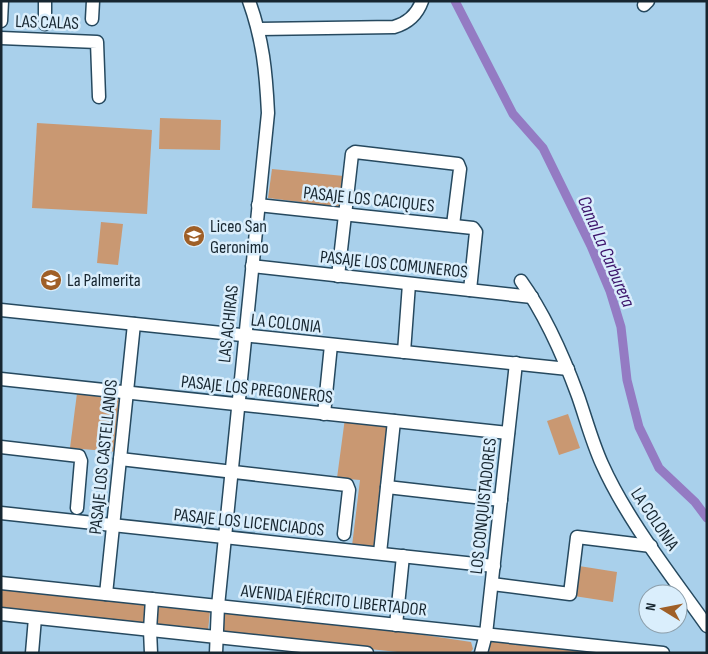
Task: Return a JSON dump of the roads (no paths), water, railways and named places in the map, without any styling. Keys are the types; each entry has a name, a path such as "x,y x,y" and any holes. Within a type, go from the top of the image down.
{"street":[{"name":"LAS CALAS","path":"1,21 2,1"},
{"path":"45,1 45,24"},
{"path":"92,19 93,1"},
{"name":"LAS ACHIRAS","path":"216,653 224,537 268,114 266,73 259,29 249,1"},
{"path":"259,29 394,27 405,23 414,16 422,1"},
{"name":"LAS CALAS","path":"1,38 97,42 99,97"},
{"path":"338,276 353,153 458,164 460,169 453,225"},
{"name":"PASAJE LOS CACIQUES","path":"258,205 471,227 475,230 470,290"},
{"name":"PASAJE LOS COMUNEROS","path":"252,266 532,297"},
{"name":"LA COLONIA","path":"521,281 551,332 568,369 602,464 623,504 707,626"},
{"path":"404,352 409,284"},
{"name":"LA COLONIA","path":"1,310 568,369"},
{"name":"PASAJE LOS CASTELLANOS","path":"106,594 134,324"},
{"path":"324,414 331,345"},
{"name":"LOS CONQUISTADORES","path":"481,653 486,634 516,363"},
{"name":"PASAJE LOS PREGONEROS","path":"1,379 508,434"},
{"path":"380,554 394,421"},
{"path":"1,447 79,456 82,459 76,508"},
{"path":"120,459 347,484 349,488 344,534"},
{"path":"387,487 501,500"},
{"name":"PASAJE LOS LICENCIADOS","path":"1,513 494,566"},
{"path":"492,584 570,594 577,536 651,546"},
{"path":"396,625 403,556"},
{"name":"AVENIDA EJÉRCITO LIBERTADOR","path":"1,583 663,653"},
{"path":"151,653 152,599"},
{"path":"1,614 216,637 270,648 367,653"},
{"path":"32,653 35,618"}],"waterway":[{"name":"Canal La Carburera","path":"455,1 513,114 543,148 591,246 610,291 621,327 627,380 639,427 659,468 695,502 707,518"}],"place":[{"name":"Liceo San Geronimo","path":"194,236"},
{"name":"La Palmerita","path":"51,280"}]}
